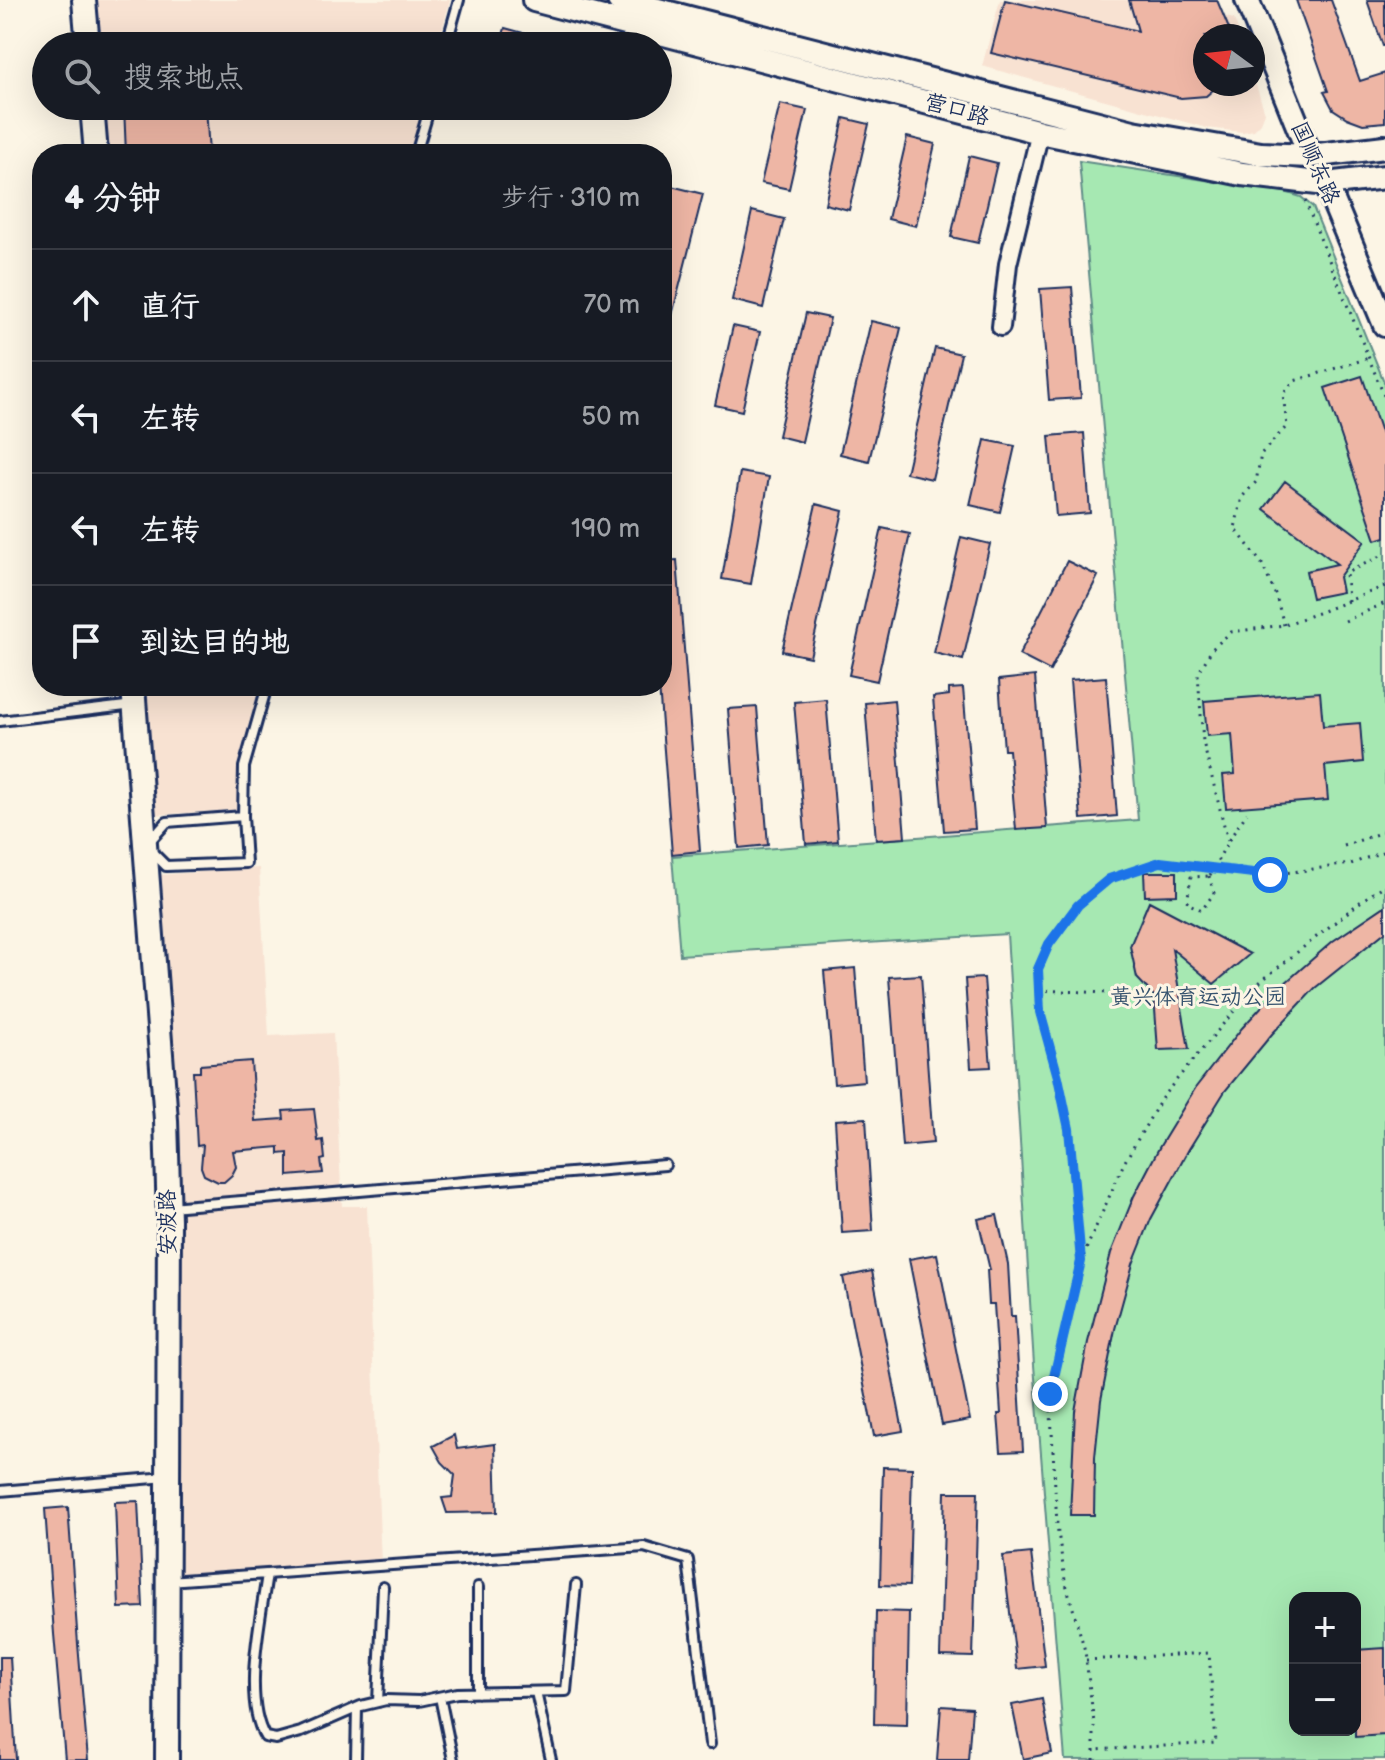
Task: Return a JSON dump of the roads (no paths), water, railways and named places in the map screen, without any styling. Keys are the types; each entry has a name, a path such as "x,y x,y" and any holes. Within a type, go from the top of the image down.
{"main road":[{"path":"84,0 87,32"},
{"name":"营口路","path":"534,0 657,32"},
{"name":"营口路","path":"619,0 1133,132 1261,154 1310,156 1385,147"},
{"name":"国顺东路","path":"1247,0 1310,156"},
{"name":"营口路","path":"672,36 1040,132 1242,174 1326,184 1385,177"},
{"path":"93,120 95,144"},
{"name":"国顺东路","path":"1326,184 1385,325"},
{"name":"安波路","path":"134,696 166,1120 169,1207 167,1760"}],"street":[{"path":"1001,327 1008,264 1040,132"},
{"name":"国顺东路","path":"1310,156 1326,184"}],"lane":[{"path":"450,32 459,0"},
{"path":"419,144 426,120"},
{"path":"0,721 129,696"},
{"path":"243,816 167,822 145,846 166,866 246,863 244,767 264,696"},
{"path":"169,1207 665,1165"},
{"path":"0,1491 167,1477"},
{"path":"167,1581 644,1547 688,1560 710,1744"},
{"path":"267,1574 253,1678 257,1724 265,1737 276,1739 386,1700 419,1701 457,1693 566,1691 576,1585"},
{"path":"378,1702 383,1587"},
{"path":"478,1587 478,1693"},
{"path":"536,1692 551,1760"},
{"path":"440,1697 453,1760"},
{"path":"356,1760 357,1708"}],"park label":[{"name":"黄兴体育运动公园","path":"1198,997"}]}
